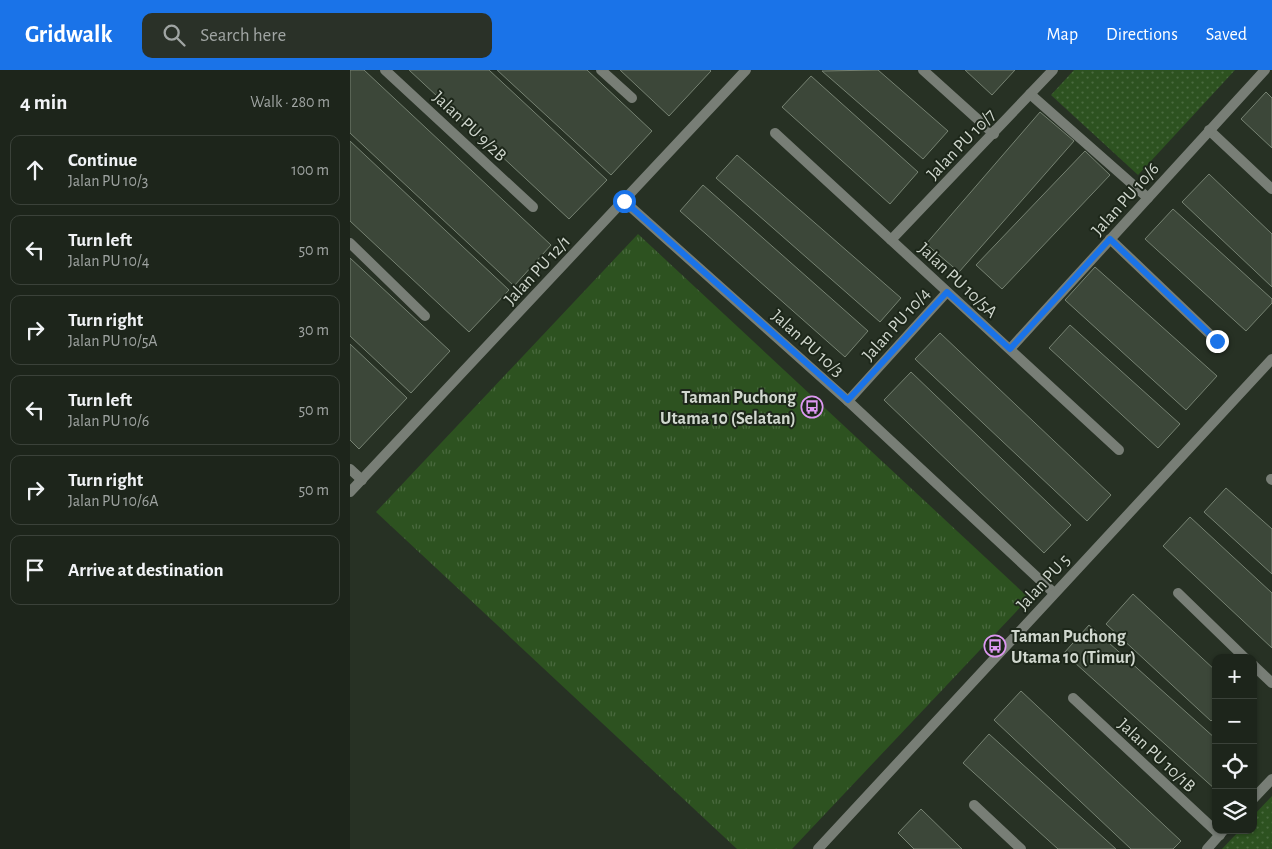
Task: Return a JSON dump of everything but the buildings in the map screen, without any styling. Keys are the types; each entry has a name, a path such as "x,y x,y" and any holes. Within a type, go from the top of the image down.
{"street":[{"name":"Jalan PU 9/2B","path":"385,70 533,207"},
{"path":"601,70 632,98"},
{"name":"Jalan PU 12/1","path":"350,492 746,70"},
{"path":"923,70 994,134"},
{"name":"Jalan PU 10/7","path":"891,240 1053,70"},
{"name":"Jalan PU 10/6","path":"1010,349 1265,70"},
{"path":"1030,94 1148,198"},
{"path":"1209,130 1272,188"},
{"name":"Jalan PU 10/5A","path":"775,133 1119,450"},
{"name":"Jalan PU 10/3","path":"624,201 848,400 1054,593"},
{"path":"1110,239 1217,341"},
{"path":"350,243 424,316"},
{"name":"Jalan PU 10/4","path":"848,400 947,292"},
{"name":"Jalan PU 5","path":"818,849 1272,359"},
{"path":"350,469 362,480"},
{"path":"1178,593 1241,654"},
{"path":"1257,669 1272,683"},
{"name":"Jalan PU 10/1B","path":"1073,698 1212,824"},
{"path":"1257,795 1272,779"},
{"path":"974,805 1021,849"},
{"path":"1206,849 1221,834"}],"green space":[{"path":"1074,70 1235,70 1138,175 1051,95"},
{"path":"638,234 1029,598 792,849 737,849 376,512"},
{"path":"1272,796 1272,849 1222,849 1236,834 1257,834 1257,812"}],"place":[{"name":"Taman Puchong Utama 10 (Selatan)","path":"812,407"},
{"name":"Taman Puchong Utama 10 (Timur)","path":"995,646"}],"route":[{"path":"624,201 848,400 947,292 1010,349 1110,239 1217,341"}]}
